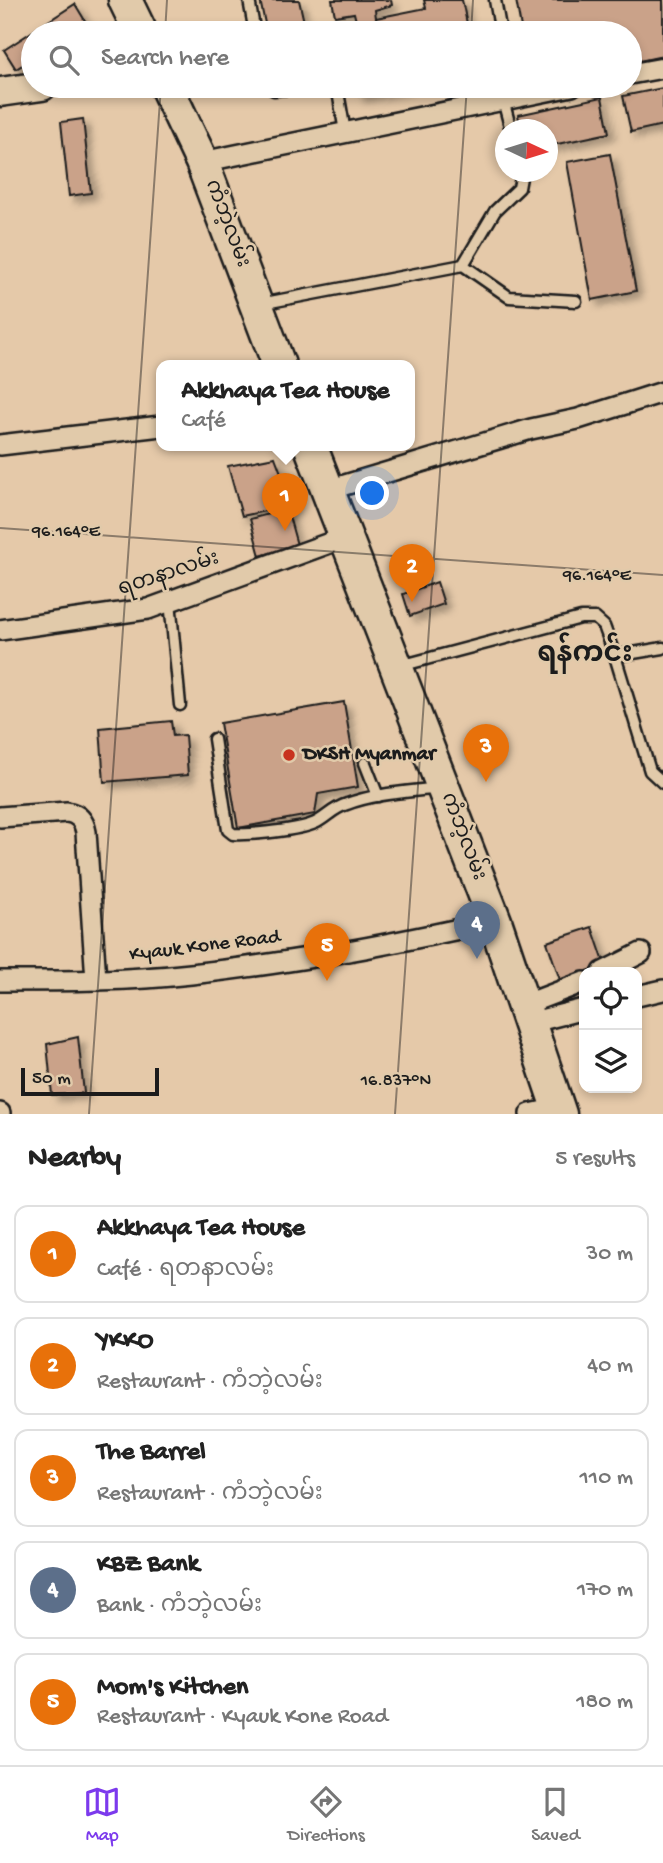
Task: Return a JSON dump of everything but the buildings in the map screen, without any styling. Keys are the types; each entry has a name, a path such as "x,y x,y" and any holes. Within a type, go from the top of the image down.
{"main road":[{"path":"125,0 135,21"},
{"path":"0,92 21,89"},
{"name":"ကံဘဲ့လမ်း","path":"172,98 202,162 277,360"},
{"name":"ကံဘဲ့လမ်း","path":"312,451 495,921 526,1014 549,1112"}],"street":[{"path":"642,72 663,68"},
{"path":"202,162 513,98"},
{"path":"328,490 663,392"},
{"path":"0,445 156,427"},
{"name":"ရတနာလမ်း","path":"0,630 148,609 346,537"},
{"path":"0,817 67,812 77,815 82,821 86,832 96,981"},
{"name":"Kyauk Kone Road","path":"0,981 96,981 192,974 369,948 495,921"},
{"path":"613,967 642,953"},
{"path":"526,1014 579,985"},
{"path":"642,995 663,990"},
{"path":"526,1014 579,1009"}],"lane":[{"path":"249,0 253,21"},
{"path":"495,0 499,21"},
{"path":"339,98 345,132"},
{"path":"503,100 508,119"},
{"path":"463,265 495,211 519,188 520,182"},
{"path":"256,305 463,265 509,297 576,301"},
{"path":"170,601 180,705"},
{"path":"397,667 581,618 595,618 604,626 615,656 650,771 663,783"},
{"path":"615,656 663,648"},
{"path":"214,739 228,830 233,834 309,825 316,823 331,810 348,803 378,796 443,788"},
{"path":"365,763 378,796"}],"place":[{"name":"Akkhaya Tea House","path":"285,531"},
{"name":"YKKO","path":"412,602"},
{"name":"DKSH Myanmar","path":"289,755"},
{"name":"The Barrel","path":"486,782"},
{"name":"KBZ Bank","path":"477,959"},
{"name":"Mom's Kitchen","path":"327,981"}],"district":[{"name":"ရန်ကင်း","path":"585,655"}]}
